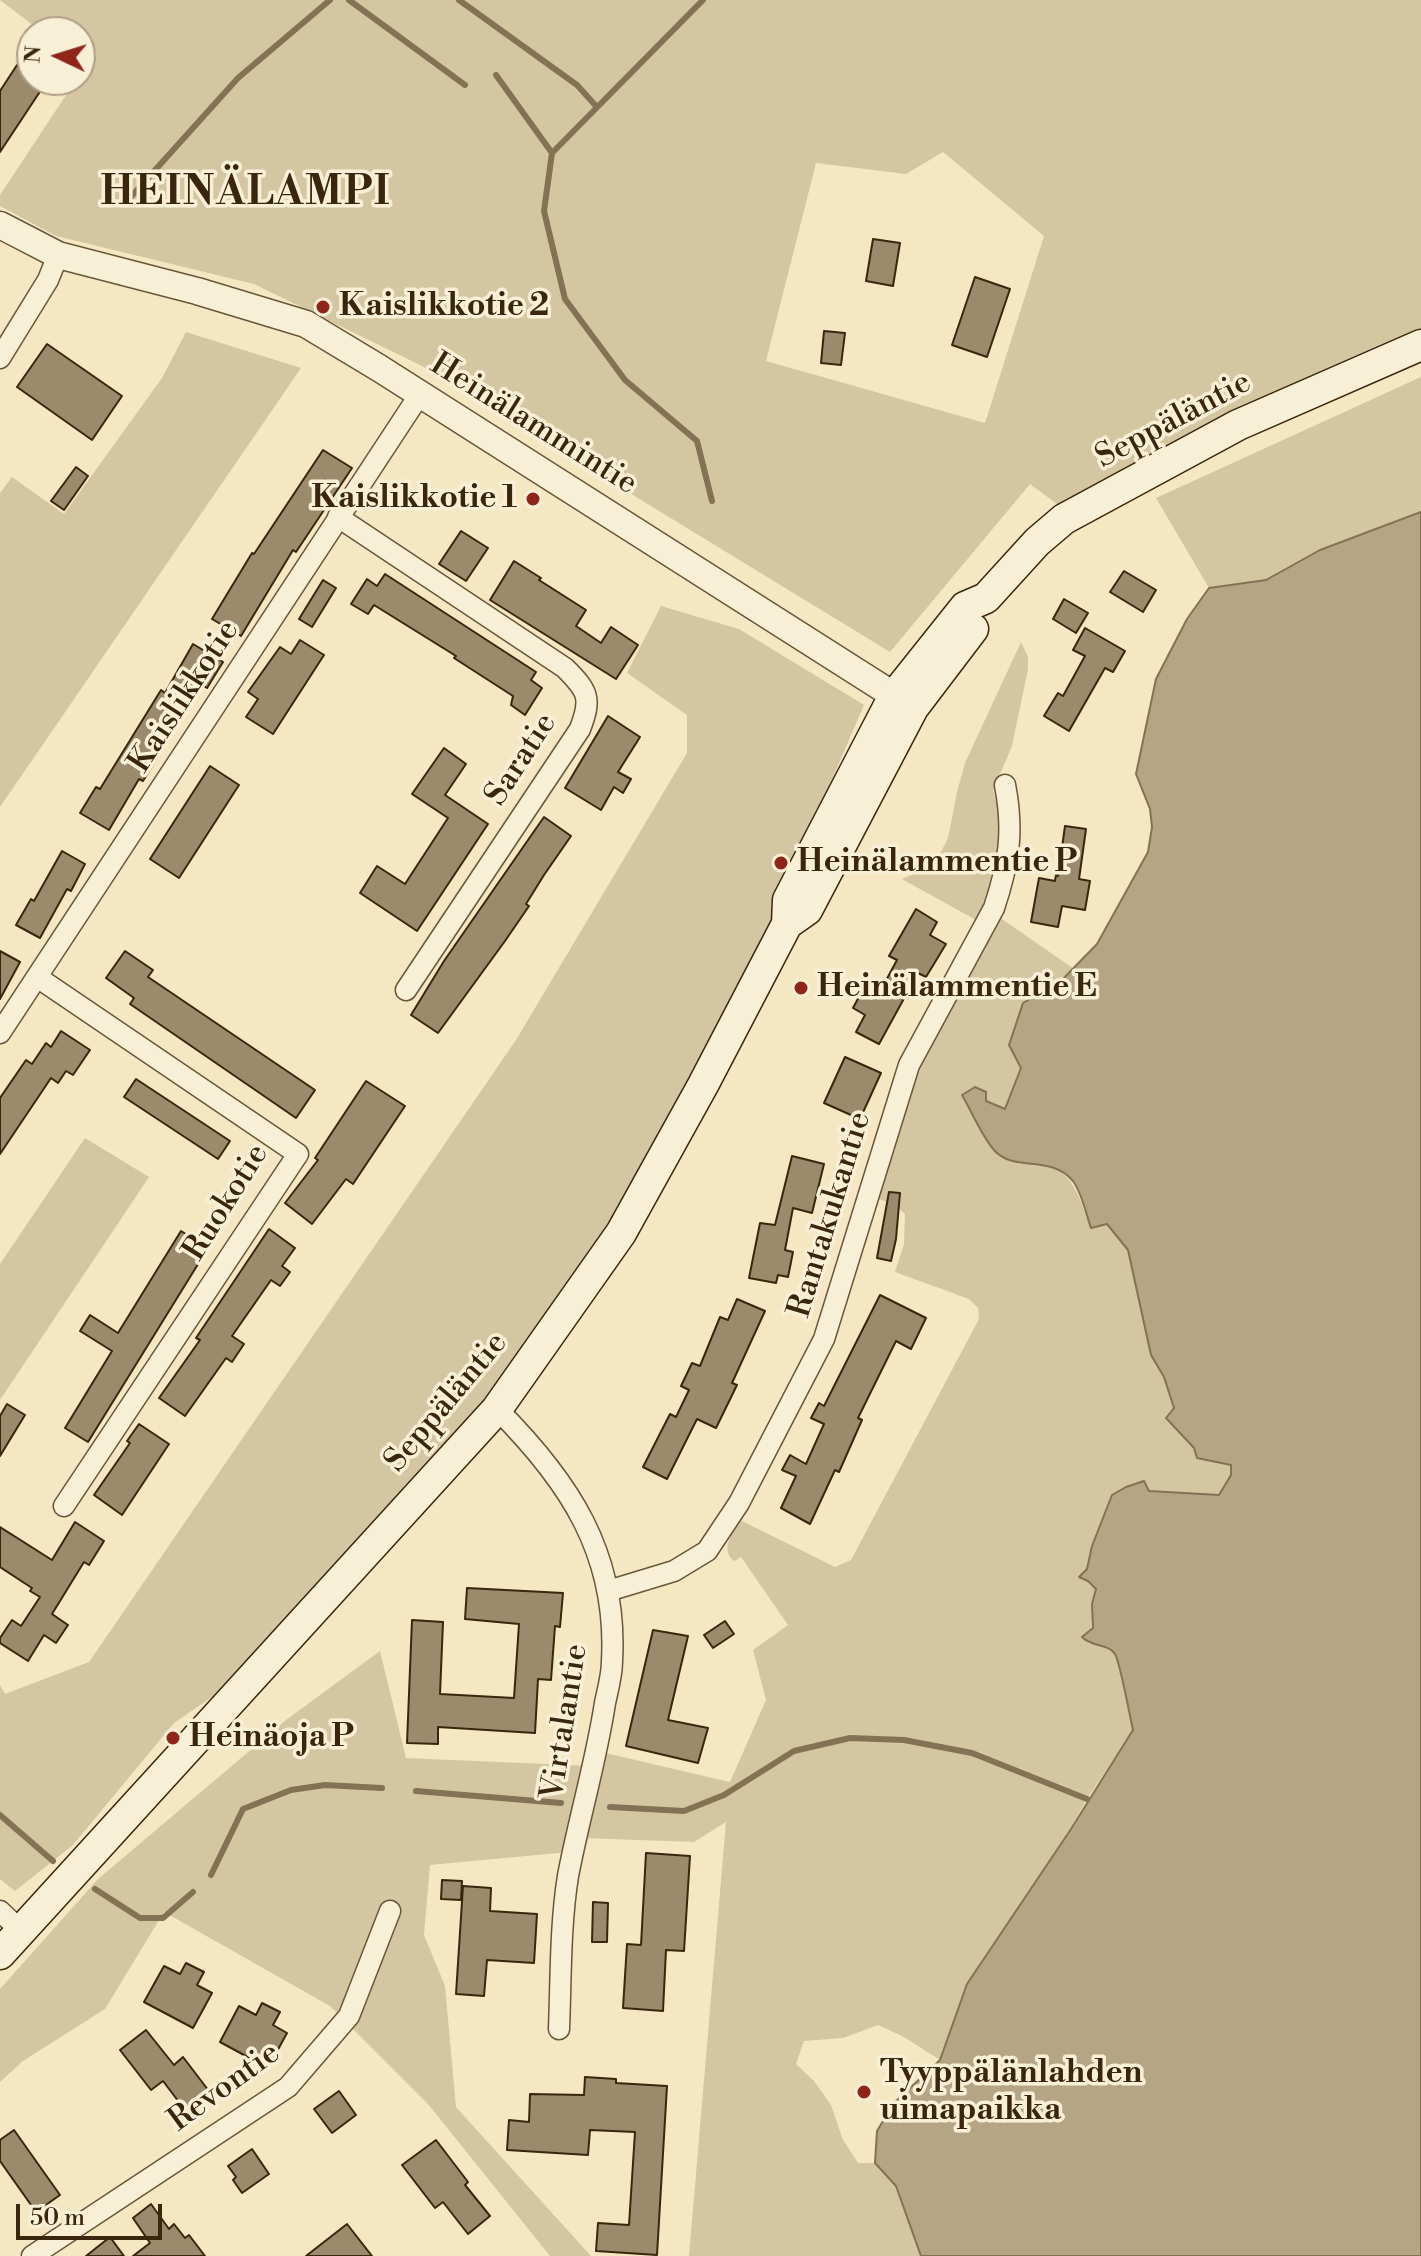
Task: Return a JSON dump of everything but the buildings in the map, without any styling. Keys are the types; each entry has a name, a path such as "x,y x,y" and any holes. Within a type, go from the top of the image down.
{"main road":[{"name":"Seppäläntie","path":"0,1954 11,1921 78,1868 497,1409 621,1233 787,924 788,900 904,702 965,607 986,598 1037,542 1064,519 1238,425 1421,345"}],"street":[{"name":"Heinälammintie","path":"0,225 58,255 197,291 306,324 904,702"},
{"path":"0,358 48,280 58,255"},
{"name":"Kaislikkotie","path":"0,1033 420,394"},
{"name":"Saratie","path":"338,517 565,668 588,696 580,729 406,990"},
{"name":"Rantakukantie","path":"608,1591 674,1571 707,1551 739,1503 824,1339 909,1065 994,908 1003,883 1011,816 1005,785"},
{"name":"Ruokotie","path":"37,977 298,1154 64,1506"},
{"name":"Virtalantie","path":"497,1409 547,1462 571,1496 595,1550 608,1591 612,1661 597,1754 566,1892 559,2029"},
{"name":"Revontie","path":"32,2256 288,2087 349,2016 390,1911"}],"shaded area":[{"path":"0,0 1421,0 1421,333 1065,510 1030,484 890,652 420,365 254,284 56,236 0,206 0,195 65,96 96,96 96,16 21,16","holes":["943,152 1044,236 985,423 766,361 816,163 906,174"]},
{"path":"186,332 301,368 0,807 0,493 12,477 64,514 162,378"},
{"path":"1421,377 1421,512 1320,550 1266,580 1209,588 1156,498"},
{"path":"1421,512 1421,2256 921,2256 896,2186 875,2163 877,2131 894,2103 940,2060 967,1984 1133,1730 1115,1654 1082,1637 1093,1628 1092,1604 1096,1589 1079,1577 1087,1569 1092,1546 1112,1495 1144,1481 1149,1491 1219,1495 1231,1475 1231,1465 1197,1458 1194,1448 1166,1418 1174,1408 1164,1377 1151,1355 1128,1250 1107,1224 1091,1228 1079,1191 1064,1173 1044,1165 1012,1161 994,1150 962,1095 975,1087 986,1092 986,1101 1005,1109 1021,1068 1009,1045 1023,1003 1059,983 1097,944 1148,852 1152,827 1150,809 1136,774 1156,679 1187,619 1209,588 1266,580 1320,550"},
{"path":"661,606 739,629 864,705 738,998 646,1172 470,1423 212,1697 174,1723 73,1845 15,1891 0,1879 0,1685 5,1694 89,1662 516,1040 687,753 687,715 627,673"},
{"path":"1021,642 1028,657 1028,669 1012,746 993,791 1006,826 992,897 1002,919 1074,969 1059,983 1023,1003 1009,1044 1021,1068 1005,1109 985,1101 975,1087 1019,1164 1036,1163 1060,1171 1075,1189 1091,1228 1107,1223 1128,1250 1151,1355 1164,1377 1174,1408 1166,1419 1205,1460 1231,1465 1231,1475 1219,1495 1148,1491 1092,1546 1087,1569 1080,1577 1096,1589 1088,1643 1105,1647 1116,1655 1133,1730 1087,1799 951,2032 940,2060 878,2025 843,2038 804,2041 796,2064 814,2081 831,2105 843,2140 858,2163 875,2163 896,2186 921,2256 689,2256 726,1822 694,1842 581,1838 601,1752 730,1782 766,1700 753,1650 788,1625 741,1557 734,1561 730,1556 727,1546 731,1536 740,1520 835,1567 851,1560 979,1319 978,1308 969,1299 895,1272 904,1244 905,1214 894,1204 878,1199 919,1069 992,929 902,879 934,866 948,838 965,763"},
{"path":"85,1138 149,1177 0,1400 0,1264"},
{"path":"380,1651 406,1758 591,1766 569,1852 430,1865 424,1935 445,1986 456,2107 591,2256 550,2256 428,2104 330,2006 164,1912 105,2009 23,2061 0,2082 0,1989 98,1879 286,1720"}],"waterway":[{"path":"129,199 238,78 330,0"},
{"path":"349,0 465,85"},
{"path":"459,0 577,85 596,106"},
{"path":"703,0 552,153 544,211 565,299 625,380 697,441 712,501"},
{"path":"496,75 552,153"},
{"path":"610,1807 684,1811 724,1795 794,1751 850,1738 904,1740 972,1753 1087,1799"},
{"path":"211,1875 243,1809 291,1790 325,1785 382,1788"},
{"path":"416,1791 561,1803"},
{"path":"0,1815 53,1861"},
{"path":"95,1889 140,1918 163,1918 193,1892"}],"place":[{"name":"Kaislikkotie 2","path":"323,307"},
{"name":"Kaislikkotie 1","path":"533,499"},
{"name":"Heinälammentie P","path":"781,863"},
{"name":"Heinälammentie E","path":"801,988"},
{"name":"Heinäoja P","path":"173,1738"},
{"name":"Tyyppälänlahden uimapaikka","path":"864,2092"}],"district":[{"name":"HEINÄLAMPI","path":"246,194"}]}
